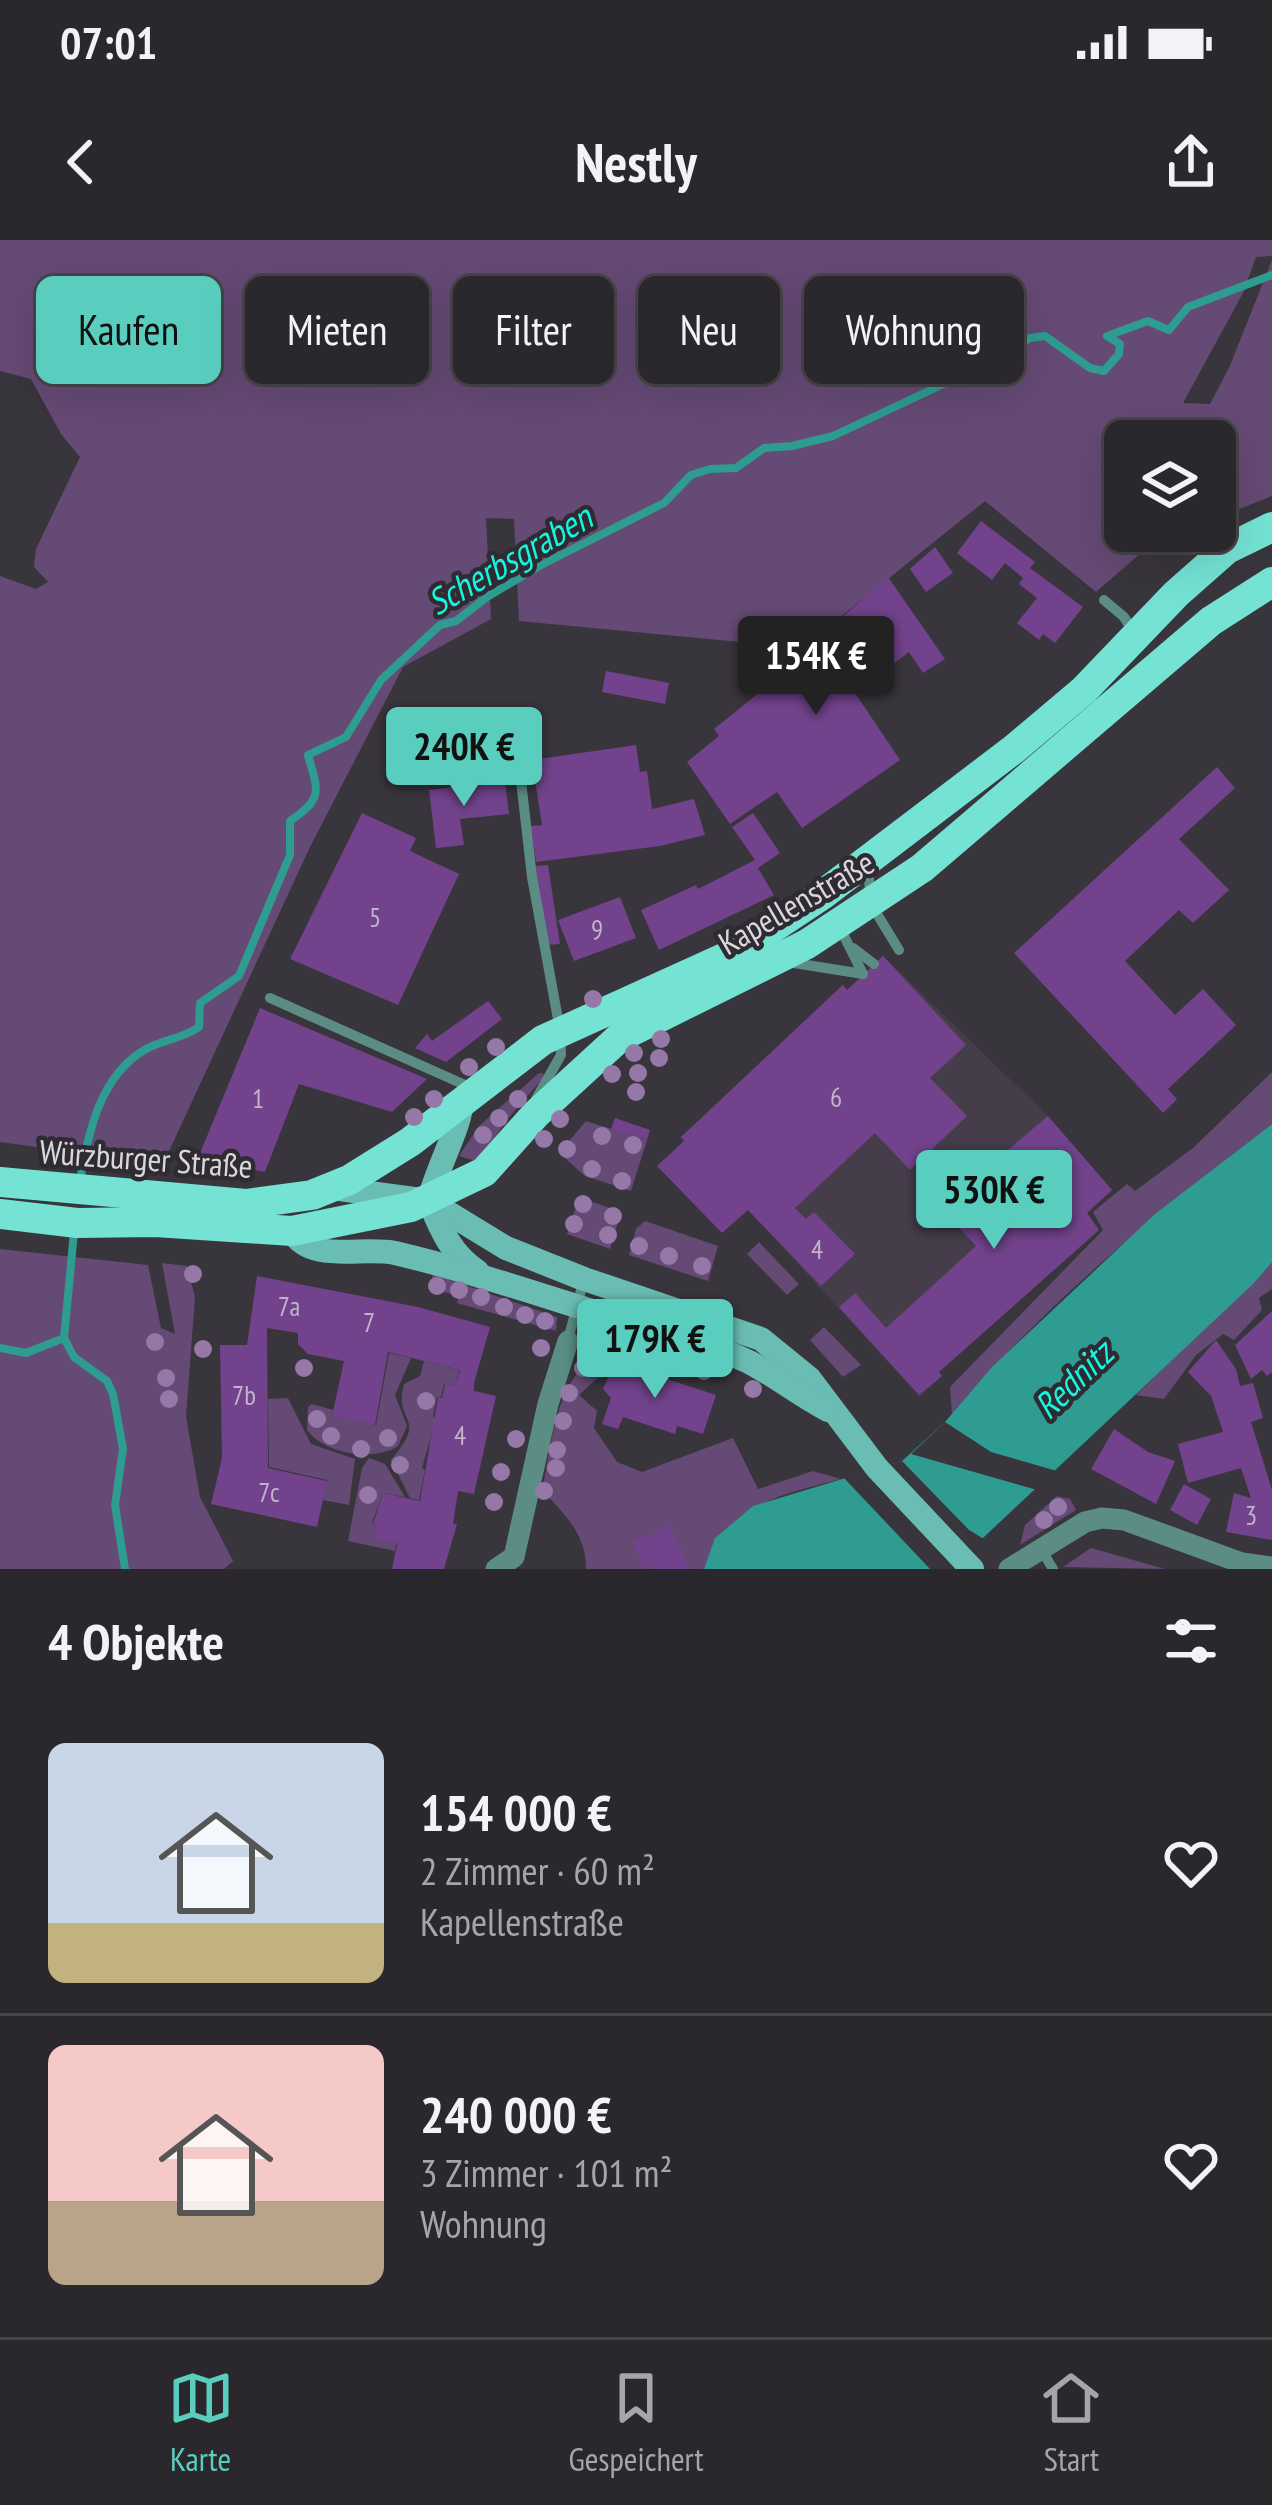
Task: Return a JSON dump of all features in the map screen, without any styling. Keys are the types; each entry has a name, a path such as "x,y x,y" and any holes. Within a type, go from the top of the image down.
{"main road":[{"name":"Kapellenstraße","path":"332,1188 385,1160 560,1030 734,953 822,895 1084,690 1227,549 1272,527"},
{"name":"Kapellenstraße","path":"429,1201 484,1172 536,1114 620,1037 778,959 844,935 871,904 939,854 1211,621 1272,582"},
{"name":"Würzburger Straße","path":"0,1182 292,1231 360,1220 429,1201"},
{"name":"Würzburger Straße","path":"0,1214 77,1222 280,1202 332,1188"}],"street":[{"path":"429,1201 440,1160 469,1097"},
{"name":"Würzburger Straße","path":"332,1188 429,1201 506,1248 760,1339 809,1378 877,1468 968,1563"},
{"name":"Würzburger Straße","path":"429,1201 445,1238 463,1262 482,1275"},
{"name":"Würzburger Straße","path":"292,1231 298,1242 312,1249 370,1249 482,1275 747,1361 836,1414"},
{"path":"496,1569 514,1557 548,1404 568,1341"},
{"path":"1009,1569 1085,1522 1102,1518 1124,1520 1242,1563 1272,1567"}],"lane":[{"path":"1105,600 1124,617 1135,636"},
{"path":"515,728 532,877 560,1030 561,1055 533,1104 536,1114"},
{"path":"870,859 867,887 871,904 899,950"},
{"path":"778,959 863,974 822,895"},
{"path":"844,935 874,964"},
{"path":"270,998 469,1097"},
{"path":"568,1341 584,1279"},
{"path":"1041,1549 1053,1569"}],"shaded area":[{"path":"0,240 1272,240 1272,256 1256,257 1243,293 1183,403 1210,404 1272,260 1272,496 1236,510 1236,420 1104,420 1104,552 1142,552 1096,592 985,501 802,648 519,621 514,519 486,518 491,619 403,667 310,847 163,1164 0,1142 0,576 36,589 48,582 34,567 36,549 80,457 61,434 31,379 0,371"},
{"path":"883,956 1048,1116 1112,1190 1087,1213 1099,1230 939,1372 942,1376 920,1397 681,1137 842,985 848,990"},
{"path":"1272,1072 1272,1124 1104,1260 952,1414 950,1387 1103,1230 1093,1212 1127,1184 1135,1191 1193,1148"},
{"path":"539,1073 544,1077 505,1122 479,1162 459,1156 479,1126"},
{"path":"586,1121 647,1140 631,1191 585,1176 559,1153"},
{"path":"579,1197 621,1212 610,1249 567,1234"},
{"path":"645,1221 718,1246 708,1281 629,1255 636,1229"},
{"path":"759,1242 799,1284 787,1295 747,1254"},
{"path":"0,1249 148,1265 161,1328 175,1334 162,1263 187,1266 195,1297 186,1417 200,1497 233,1561 224,1569 0,1569"},
{"path":"1272,1261 1272,1289 1259,1298 1262,1310 1234,1340 1223,1334 1196,1355 1164,1399 1136,1395"},
{"path":"433,1274 557,1317 556,1331 457,1303 459,1296 429,1288"},
{"path":"824,1327 861,1365 843,1377 810,1340"},
{"path":"389,1353 411,1358 395,1395 407,1426 398,1446 376,1454 350,1453 315,1438 307,1430 312,1404 333,1410 332,1416 376,1425"},
{"path":"595,1356 613,1364 579,1395 597,1411 594,1428 617,1462 642,1472 733,1438 758,1489 813,1471 841,1479 777,1498 742,1516 714,1547 704,1569 586,1569 578,1535 542,1490 563,1399"},
{"path":"424,1361 459,1370 455,1386 444,1384 437,1397 419,1500 410,1498 391,1460 408,1435 404,1384 420,1376"},
{"path":"288,1398 311,1444 355,1459 349,1505 323,1500 327,1480 269,1467 268,1399"},
{"path":"369,1458 385,1464 405,1497 383,1493 372,1523 376,1524 373,1538 396,1544 395,1551 348,1541 362,1468"},
{"path":"1057,1496 1070,1499 1076,1510 1020,1545 1025,1525"},
{"path":"1091,1548 1165,1569 1063,1567"}],"water":[{"name":"Rednitz","path":"1272,1124 1272,1262 950,1569 704,1569 715,1538 753,1506 902,1461 945,1422 992,1367 1155,1214"}],"pier":[{"path":"945,1422 991,1452 1057,1471 1037,1490 911,1454"},
{"path":"902,1461 969,1530 984,1539 951,1569 930,1569 844,1478"}],"building":[{"path":"981,521 1035,562 1030,568 1083,607 1055,643 1043,634 1039,640 1017,623 1037,598 1019,584 1023,578 1005,563 992,580 957,553"},
{"path":"935,547 953,573 926,592 910,569"},
{"path":"888,577 945,659 923,673 909,652 855,693 900,760 802,828 777,792 730,824 687,762 719,736 714,729 816,647 813,643"},
{"path":"606,671 669,683 665,704 602,692"},
{"path":"636,745 640,772 647,771 652,809 694,799 705,835 660,846 536,862 531,826 542,825 532,760"},
{"path":"1217,767 1235,788 1179,839 1229,890 1193,923 1179,910 1125,961 1175,1015 1203,989 1236,1025 1168,1089 1177,1099 1163,1113 1014,953"},
{"path":"505,781 509,814 460,819 464,845 436,848 429,790"},
{"path":"362,813 416,838 410,851 459,874 398,1005 290,959"},
{"path":"753,813 780,853 758,868 774,895 659,950 641,910 696,885 698,889 755,860 732,827"},
{"path":"548,865 560,944 546,945 535,866"},
{"path":"620,897 636,938 574,961 558,920"},
{"path":"883,956 966,1045 930,1078 967,1116 910,1170 875,1133 795,1208 806,1219 814,1212 855,1254 821,1286 748,1210 722,1233 657,1166 684,1141 681,1137 843,985 847,990"},
{"path":"488,1001 502,1019 446,1062 415,1048 427,1034 432,1041"},
{"path":"260,1008 427,1079 392,1112 299,1084 265,1172 198,1158"},
{"path":"1048,1116 1112,1190 1087,1213 1099,1230 919,1395 839,1307 855,1293 886,1328 976,1246 940,1207"},
{"path":"615,1118 650,1130 647,1140 611,1129"},
{"path":"257,1276 418,1307 490,1327 474,1391 496,1396 474,1494 458,1491 453,1524 457,1524 444,1569 392,1569 397,1544 373,1539 373,1524 383,1493 420,1501 438,1397 442,1398 445,1384 455,1386 460,1370 388,1352 375,1425 332,1416 344,1361 308,1354 298,1344 298,1333 267,1328 268,1468 327,1481 317,1527 211,1504 222,1458 220,1345 247,1345"},
{"path":"1272,1311 1272,1372 1267,1376 1262,1370 1251,1379 1235,1345"},
{"path":"1216,1340 1236,1369 1240,1386 1253,1383 1263,1418 1251,1422 1272,1490 1272,1540 1226,1532 1234,1493 1251,1498 1241,1468 1188,1483 1178,1444 1223,1432 1211,1396 1188,1372"},
{"path":"615,1362 716,1395 703,1434 677,1426 675,1434 623,1417 618,1429 602,1424 611,1398 603,1389"},
{"path":"1114,1429 1148,1452 1175,1461 1156,1504 1091,1469"},
{"path":"1184,1484 1211,1499 1197,1525 1170,1510"},
{"path":"671,1525 689,1569 643,1568 632,1542"}],"waterway":[{"name":"Scherbsgraben","path":"80,1181 92,1125 117,1074 146,1049 199,1027 200,1003 239,976 290,855 290,821 309,806 316,793 308,755 346,737 381,680 440,625 456,621 541,565 664,503 691,475 736,468 764,448 833,436 988,363 1030,338 1045,336 1090,368 1104,371 1119,354 1120,344 1107,336 1148,321 1169,330 1188,307 1272,275"},
{"name":"Scherbsgraben","path":"64,1338 74,1232"},
{"path":"64,1338 74,1357 107,1381 113,1394 123,1449 115,1505 125,1569"},
{"name":"Scherbsgraben","path":"0,1348 26,1353 64,1338"}]}
